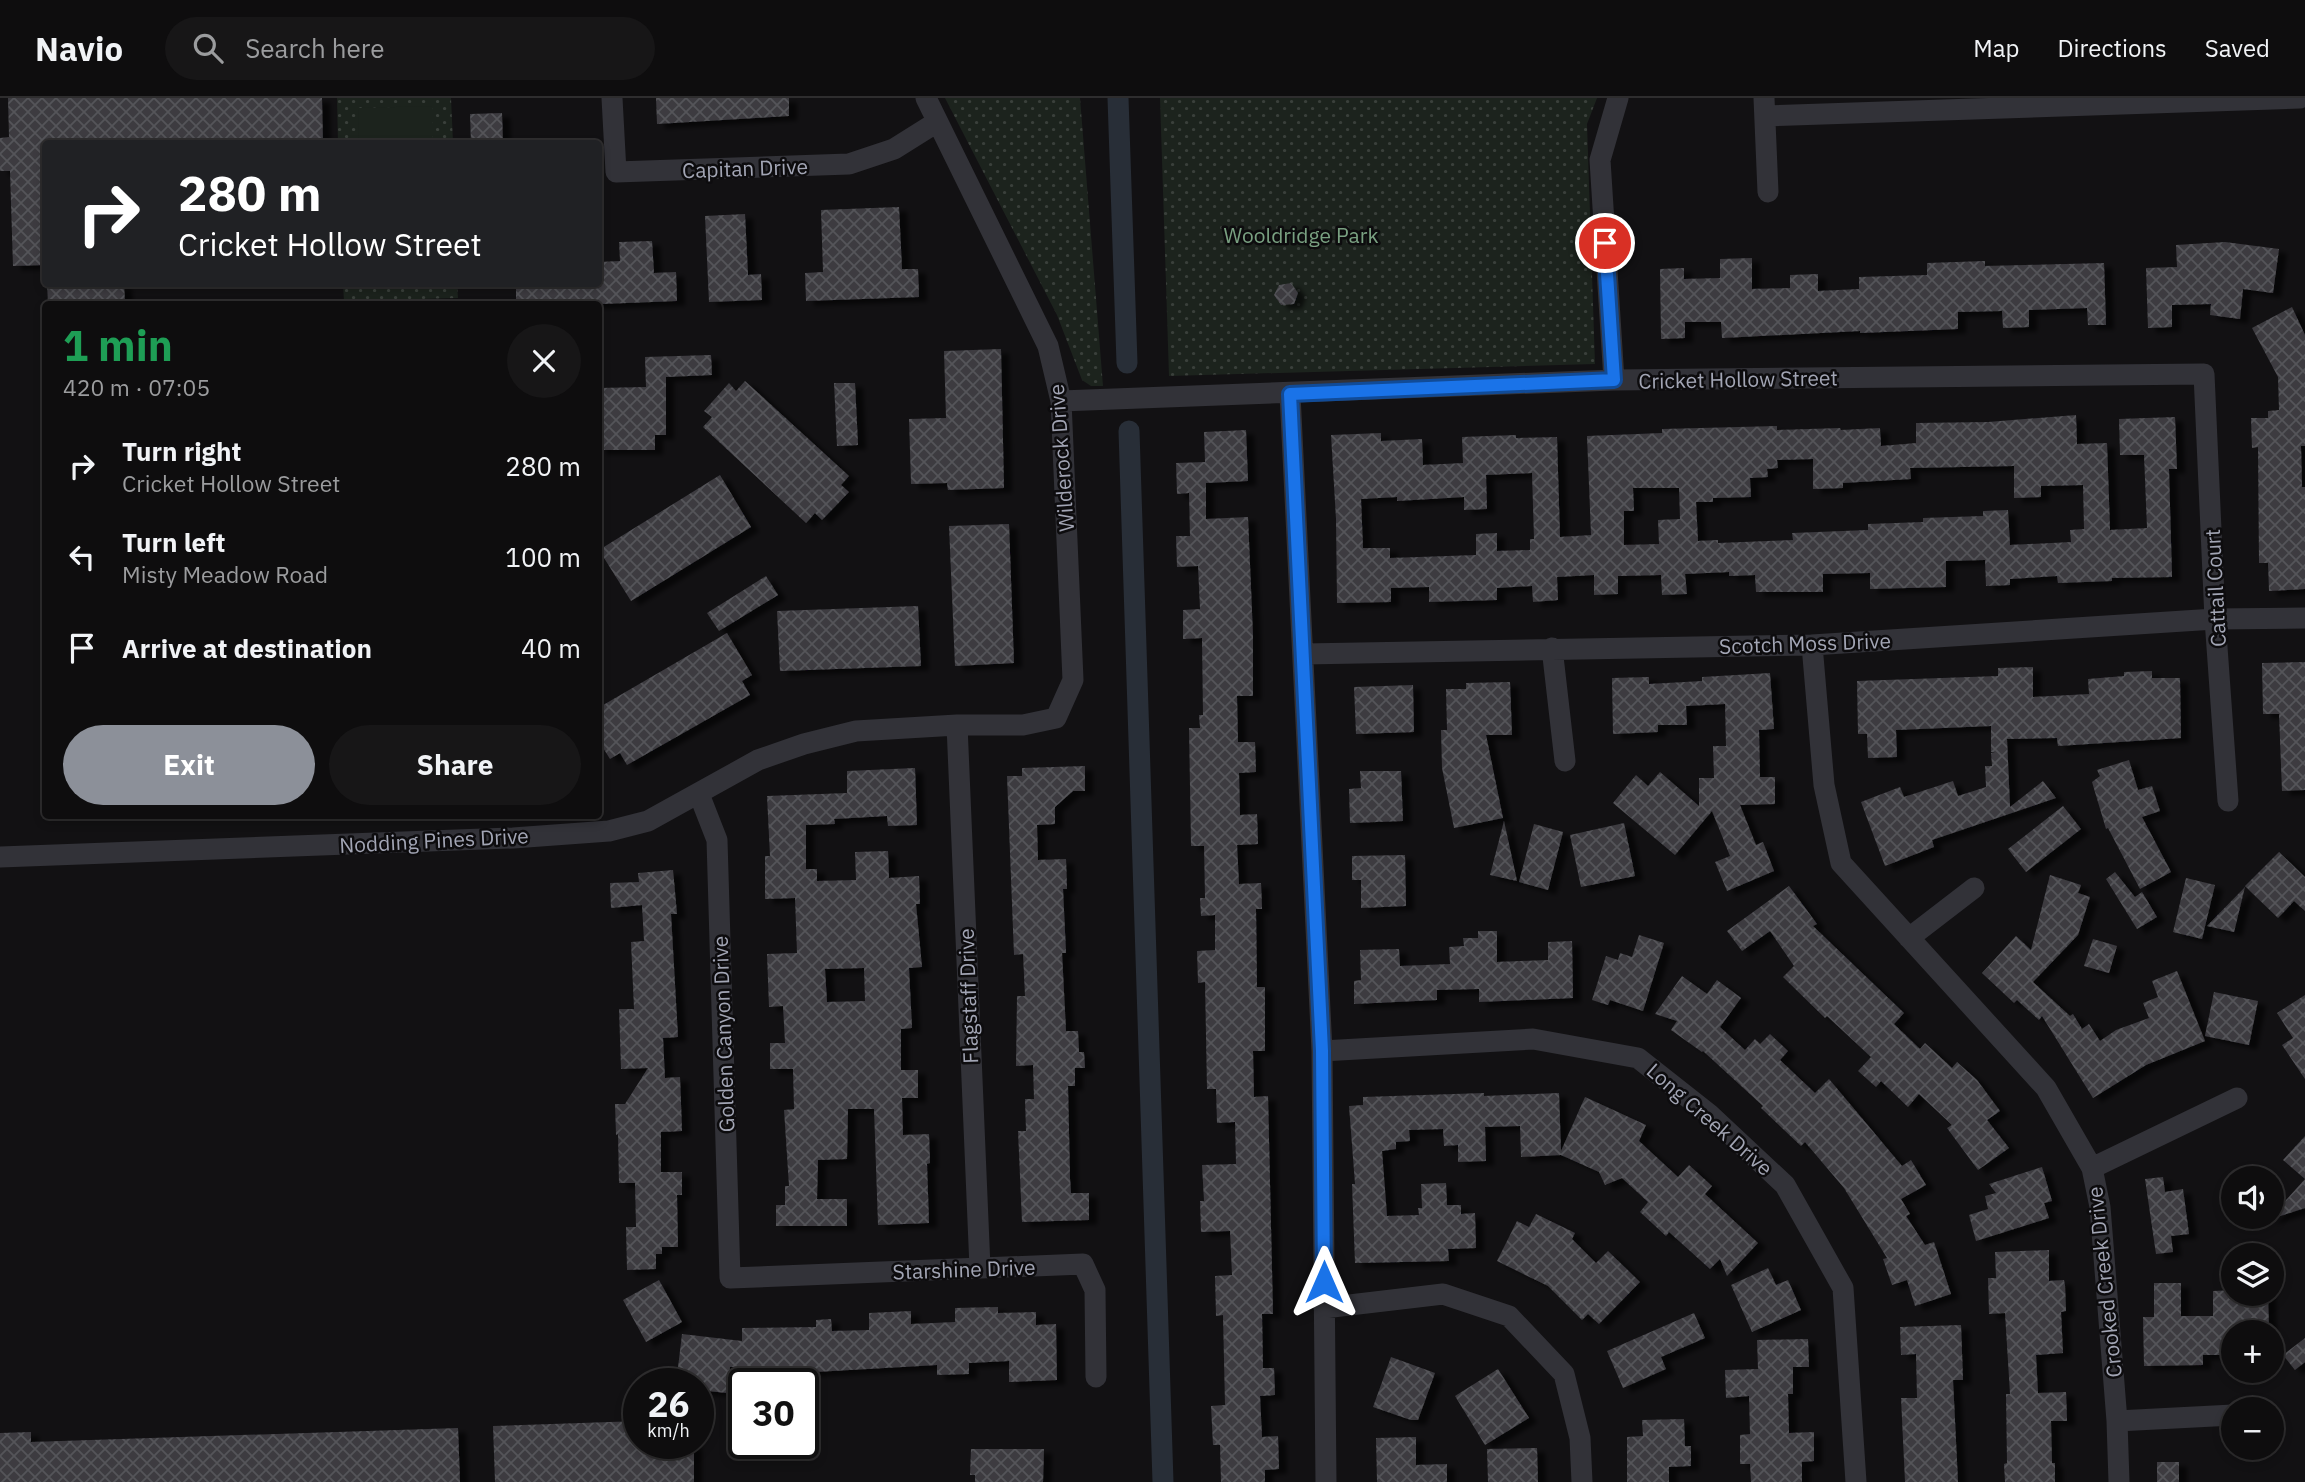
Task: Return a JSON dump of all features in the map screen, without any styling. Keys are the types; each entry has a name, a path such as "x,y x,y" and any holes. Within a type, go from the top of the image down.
{"street":[{"name":"Capitan Drive","path":"612,98 616,172 849,164 894,149 937,122"},
{"name":"Wilderock Drive","path":"926,98 1048,346 1061,401 1073,680 1056,718"},
{"path":"1614,380 1600,160 1618,98"},
{"path":"1768,192 1764,107 2300,98"},
{"name":"Cricket Hollow Street","path":"1061,401 1614,380 2204,374"},
{"name":"Cattail Court","path":"2204,374 2228,801"},
{"path":"1290,394 1322,1051 1326,1482"},
{"name":"Scotch Moss Drive","path":"1304,654 1812,645 2216,619 2305,618"},
{"name":"Crooked Creek Drive","path":"1812,645 1824,785 1842,863 2046,1088 2092,1168 2100,1207 2117,1421 2119,1482"},
{"path":"1552,648 1565,761"},
{"name":"Nodding Pines Drive","path":"0,857 513,838 609,831 648,821 758,760 804,744 856,731 957,725 1023,725 1056,718"},
{"name":"Flagstaff Drive","path":"957,725 980,1268"},
{"name":"Golden Canyon Drive","path":"699,794 717,840 730,1278"},
{"path":"1909,938 1974,888"},
{"name":"Long Creek Drive","path":"1322,1051 1533,1039 1638,1058 1709,1114 1785,1185 1843,1288 1856,1482"},
{"path":"2092,1168 2237,1098"},
{"name":"Starshine Drive","path":"730,1278 1083,1264 1095,1290 1096,1377"},
{"path":"1324,1308 1443,1294 1509,1316 1564,1374 1580,1438 1582,1482"},
{"path":"2117,1421 2221,1416"}],"green space":[{"path":"337,98 451,98 453,140 338,140"},
{"path":"945,98 1080,98 1103,386 1091,386 1082,380 1057,315"},
{"name":"Wooldridge Park","path":"1160,98 1597,98 1587,124 1595,364 1169,376"},
{"path":"432,106 432,140 359,140 358,108"},
{"path":"343,287 457,287 458,298 344,301"}],"building":[{"path":"8,98 322,98 323,140 42,140 42,265 13,266 10,171 0,171 0,138 9,137"},
{"path":"656,98 789,98 789,116 657,124"},
{"path":"502,113 503,140 471,140 470,114"},
{"path":"899,207 902,269 918,269 919,297 806,301 805,273 823,272 821,210"},
{"path":"745,214 748,275 761,274 762,300 709,302 705,216"},
{"path":"652,241 654,273 676,272 677,301 602,304 602,301 516,301 516,287 602,287 602,262 620,261 619,242"},
{"path":"2225,242 2279,249 2273,293 2243,289 2240,319 2210,315 2211,304 2172,305 2172,327 2148,328 2146,268 2177,267 2176,245"},
{"path":"1752,258 1752,289 1790,288 1790,275 1818,274 1818,291 1859,289 1859,277 1927,275 1927,263 1985,261 1985,266 2104,263 2106,325 2088,325 2087,308 2029,310 2029,327 2003,328 2002,311 1958,312 1958,329 1722,338 1721,322 1685,322 1685,338 1661,339 1660,269 1684,268 1684,279 1720,278 1720,259"},
{"path":"1291,283 1298,293 1294,304 1281,305 1274,295 1279,285"},
{"path":"47,287 124,287 125,301 48,301"},
{"path":"2292,307 2305,335 2305,446 2301,446 2302,487 2305,487 2305,589 2269,591 2268,563 2259,563 2258,447 2252,448 2251,418 2268,418 2268,411 2279,410 2278,377 2252,328"},
{"path":"1001,349 1004,488 948,490 947,483 911,484 909,419 946,418 944,351"},
{"path":"711,355 712,375 666,377 666,435 655,435 655,450 602,450 602,388 646,387 645,357"},
{"path":"745,381 849,476 841,485 849,492 822,520 815,513 806,523 703,427 712,417 704,411 729,383 736,391"},
{"path":"834,383 855,383 858,445 837,446"},
{"path":"2076,415 2077,444 2107,443 2110,530 2147,528 2144,455 2120,455 2119,419 2175,417 2177,469 2169,469 2172,577 2112,578 2112,581 2058,583 2057,576 2010,579 2010,585 1986,586 1985,560 1946,561 1946,587 1870,589 1870,573 1823,574 1823,592 1756,592 1755,575 1729,576 1729,572 1685,574 1687,594 1662,595 1661,575 1618,576 1618,594 1594,595 1594,575 1557,577 1558,600 1533,602 1532,586 1497,588 1497,600 1429,602 1429,587 1391,588 1391,602 1337,603 1331,435 1381,433 1381,441 1422,439 1423,465 1463,463 1462,437 1557,437 1560,537 1591,535 1587,436 1662,433 1662,429 1777,426 1777,430 1880,428 1881,446 1916,443 1916,423 1988,422","holes":["1813,459 1813,489 1843,488 1843,483 1911,479 1910,468 2014,466 2014,498 2041,497 2041,486 2083,485 2084,529 2070,530 2071,542 2010,545 2008,510 1983,511 1983,516 1923,518 1923,522 1868,524 1868,530 1792,533 1793,540 1718,543 1718,540 1698,541 1696,502 1713,502 1713,498 1751,497 1750,478 1768,477 1767,469 1778,468 1777,460","1532,473 1534,539 1530,539 1530,550 1497,551 1497,533 1476,534 1476,555 1390,558 1390,548 1363,548 1361,499 1397,497 1397,501 1464,497 1464,510 1487,509 1486,475","1633,488 1679,488 1680,519 1658,520 1659,544 1624,545 1624,511 1634,511"]},
{"path":"1246,430 1248,481 1206,483 1206,519 1248,517 1253,696 1237,696 1238,742 1255,742 1256,772 1239,773 1240,815 1257,814 1258,844 1237,845 1239,884 1261,883 1262,909 1256,909 1257,987 1265,987 1265,1051 1253,1051 1254,1097 1268,1096 1273,1314 1262,1314 1263,1368 1274,1368 1275,1395 1260,1396 1262,1437 1278,1436 1279,1469 1265,1470 1265,1482 1221,1482 1220,1445 1213,1445 1211,1406 1225,1405 1223,1315 1216,1316 1215,1276 1232,1275 1230,1231 1201,1232 1200,1201 1204,1201 1202,1165 1236,1164 1235,1122 1217,1123 1216,1089 1207,1089 1205,982 1198,983 1197,951 1215,950 1215,915 1201,916 1200,898 1205,898 1204,846 1191,846 1189,728 1200,728 1199,715 1203,715 1202,638 1183,639 1183,610 1200,609 1198,566 1177,567 1176,536 1190,536 1189,493 1177,494 1176,463 1205,462 1204,432"},
{"path":"720,475 751,527 631,601 602,555 602,548"},
{"path":"1009,524 1014,663 955,666 949,526"},
{"path":"766,576 778,595 719,631 707,613"},
{"path":"918,606 921,666 780,671 777,611"},
{"path":"727,633 752,675 742,681 750,695 627,765 620,753 610,759 602,746 602,706"},
{"path":"2305,662 2305,790 2282,791 2279,714 2263,714 2262,663"},
{"path":"2033,667 2033,697 2089,694 2088,679 2124,676 2124,672 2152,671 2152,678 2180,678 2181,738 2058,746 2057,738 2007,739 2010,807 2043,781 2056,798 1932,840 1934,847 1885,866 1861,802 1900,787 1904,797 1953,781 1958,796 1986,787 1985,766 1992,766 1991,753 1995,752 1991,752 1991,726 1896,730 1897,757 1868,758 1867,734 1858,734 1857,681 1998,676 1998,668"},
{"path":"1770,673 1774,729 1759,730 1760,777 1775,777 1775,804 1740,805 1756,845 1763,842 1774,871 1727,891 1715,862 1730,856 1712,811 1675,855 1613,803 1636,775 1648,786 1660,772 1699,806 1699,778 1714,778 1713,746 1726,746 1725,704 1686,706 1687,725 1658,725 1658,732 1613,734 1612,678 1649,677 1649,684 1702,681 1702,677"},
{"path":"1510,682 1512,735 1486,735 1503,818 1454,828 1442,768 1441,730 1447,730 1446,689 1466,689 1466,683"},
{"path":"1413,685 1414,732 1356,734 1354,687"},
{"path":"2129,760 2138,790 2152,786 2160,811 2142,817 2171,872 2140,889 2108,828 2106,829 2092,782 2100,776 2097,770"},
{"path":"1085,766 1085,791 1073,791 1055,807 1055,824 1037,825 1038,860 1066,859 1067,889 1063,889 1066,953 1062,953 1066,1031 1078,1031 1079,1052 1084,1052 1085,1068 1075,1068 1075,1086 1068,1086 1070,1178 1071,1193 1089,1193 1089,1220 1022,1222 1018,1131 1026,1131 1025,1099 1034,1099 1033,1065 1016,1066 1017,996 1025,996 1023,954 1014,955 1007,776 1022,776 1022,768"},
{"path":"915,768 917,825 888,826 887,816 834,819 835,824 806,825 806,869 817,869 817,881 856,880 855,852 888,851 889,878 919,876 920,904 916,904 922,967 909,968 912,1028 901,1029 901,1070 918,1070 918,1098 902,1098 903,1135 929,1134 929,1223 878,1225 874,1109 848,1109 847,1159 818,1160 817,1199 847,1199 847,1226 776,1226 776,1205 785,1205 785,1186 789,1186 784,1110 794,1109 793,1069 770,1069 770,1043 785,1043 783,1006 769,1007 767,954 797,953 795,898 765,899 765,856 770,856 767,796 847,793 847,771","holes":["864,968 865,1001 827,1002 825,969"]},
{"path":"1360,771 1401,771 1403,821 1350,823 1349,789 1361,788"},
{"path":"2063,806 2081,829 2026,872 2008,849"},
{"path":"1504,821 1517,881 1490,875"},
{"path":"1624,823 1635,876 1581,887 1570,835"},
{"path":"1534,824 1563,832 1548,890 1519,882"},
{"path":"2279,852 2305,877 2305,911 2294,901 2278,918 2245,886"},
{"path":"1405,855 1406,906 1361,908 1361,880 1352,880 1352,856"},
{"path":"673,870 677,914 671,914 678,1037 663,1038 665,1078 680,1077 682,1131 661,1132 661,1172 682,1172 682,1195 677,1195 678,1247 662,1247 662,1254 656,1254 656,1269 627,1270 626,1227 636,1227 635,1183 619,1183 615,1104 625,1104 648,1068 621,1069 619,1009 634,1009 631,942 644,941 642,905 611,908 610,883 639,882 638,873"},
{"path":"2115,872 2135,897 2142,892 2157,917 2137,929 2106,879"},
{"path":"2050,875 2081,885 2078,893 2090,897 2078,935 2033,982 2070,1016 2073,1014 2082,1029 2089,1024 2100,1041 2116,1030 2149,1018 2143,1003 2158,997 2152,981 2177,971 2205,1041 2146,1065 2093,1098 2042,1016 2039,1020 2017,1000 2014,1003 1982,973 2016,936 2031,950"},
{"path":"2186,878 2215,885 2202,939 2173,932"},
{"path":"1789,886 1817,924 1813,926 1904,1013 1894,1024 1920,1049 1925,1043 1952,1068 1957,1062 1977,1080 2000,1111 1987,1120 2009,1148 1978,1170 1947,1128 1952,1125 1919,1094 1908,1107 1881,1081 1876,1087 1858,1071 1871,1057 1783,977 1794,966 1770,931 1742,951 1727,931"},
{"path":"2245,887 2234,932 2207,926"},
{"path":"1478,931 1497,931 1497,962 1548,960 1548,942 1572,941 1573,998 1479,1002 1479,989 1437,990 1437,1000 1354,1004 1354,981 1361,980 1360,950 1399,949 1400,966 1450,964 1449,947 1464,946 1463,938 1478,938"},
{"path":"1639,935 1664,943 1643,1011 1610,1000 1608,1005 1592,1000 1606,956 1618,960 1620,953 1632,957"},
{"path":"2093,939 2117,946 2109,973 2084,966"},
{"path":"1682,976 1707,994 1717,980 1741,998 1720,1027 1745,1050 1755,1039 1760,1044 1770,1034 1788,1051 1780,1060 1815,1093 1829,1079 1902,1166 1911,1160 1926,1185 1901,1199 1910,1214 1906,1216 1925,1245 1934,1242 1951,1294 1915,1306 1907,1280 1892,1285 1883,1259 1887,1258 1844,1188 1805,1142 1801,1146 1761,1108 1763,1106 1703,1051 1671,1030 1677,1021 1655,1014"},
{"path":"2214,992 2258,1001 2249,1045 2205,1036"},
{"path":"2305,995 2305,1079 2282,1045 2293,1038 2277,1013"},
{"path":"1484,1093 1484,1096 1559,1093 1561,1151 1585,1097 1646,1125 1639,1141 1678,1177 1689,1165 1712,1186 1705,1194 1758,1243 1727,1276 1720,1259 1710,1269 1669,1232 1666,1236 1640,1212 1648,1202 1622,1178 1605,1185 1599,1172 1561,1155 1521,1157 1520,1126 1485,1127 1486,1161 1458,1162 1458,1145 1444,1146 1443,1129 1409,1130 1410,1141 1396,1142 1396,1149 1382,1151 1387,1216 1419,1215 1418,1208 1422,1208 1421,1184 1446,1183 1447,1205 1461,1205 1461,1214 1475,1213 1476,1248 1448,1249 1449,1261 1355,1263 1352,1184 1355,1184 1349,1106 1363,1105 1363,1097"},
{"path":"2305,1136 2305,1179 2283,1160"},
{"path":"2042,1167 2052,1201 2044,1203 2049,1218 1976,1241 1969,1215 1988,1209 1985,1196 1996,1193 1989,1184"},
{"path":"2163,1177 2165,1192 2183,1189 2189,1234 2171,1236 2173,1252 2156,1254 2145,1179"},
{"path":"2305,1179 2305,1208 2284,1215 2284,1202"},
{"path":"1536,1214 1575,1233 1572,1239 1596,1263 1608,1251 1640,1282 1599,1324 1588,1314 1582,1320 1548,1286 1497,1261 1517,1221 1529,1227"},
{"path":"2049,1250 2049,1281 2064,1280 2065,1285 2066,1311 2061,1312 2063,1353 2036,1355 2038,1393 2066,1392 2067,1421 2051,1421 2055,1482 2005,1482 2006,1394 2010,1394 2005,1313 1989,1314 1988,1278 1996,1278 1995,1252"},
{"path":"1768,1268 1776,1285 1788,1280 1801,1310 1752,1332 1731,1285"},
{"path":"659,1280 682,1322 646,1342 623,1300"},
{"path":"2154,1283 2181,1283 2181,1316 2213,1316 2213,1291 2221,1291 2221,1306 2268,1306 2269,1320 2221,1320 2221,1355 2203,1355 2203,1365 2144,1366 2143,1317 2154,1317"},
{"path":"998,1307 998,1313 1036,1312 1036,1325 1056,1324 1057,1380 1009,1382 1009,1361 969,1363 969,1374 937,1375 937,1365 819,1372 819,1368 730,1367 727,1393 714,1392 714,1368 678,1368 682,1334 742,1341 742,1328 816,1327 816,1320 831,1319 832,1331 869,1330 869,1313 911,1311 911,1324 955,1322 955,1308"},
{"path":"1694,1313 1705,1338 1661,1357 1666,1369 1623,1388 1607,1351"},
{"path":"1961,1325 1963,1380 1953,1380 1958,1482 1905,1482 1901,1398 1917,1398 1916,1354 1901,1355 1900,1327"},
{"path":"2305,1338 2305,1362 2295,1370 2284,1354"},
{"path":"1808,1339 1809,1367 1793,1367 1793,1394 1788,1394 1789,1433 1814,1432 1814,1461 1802,1462 1802,1482 1751,1482 1750,1464 1740,1464 1740,1435 1750,1434 1749,1396 1726,1398 1725,1370 1758,1369 1757,1340"},
{"path":"1391,1357 1435,1373 1418,1420 1373,1407"},
{"path":"1498,1369 1529,1418 1485,1445 1455,1396"},
{"path":"1684,1419 1685,1446 1691,1446 1691,1466 1669,1467 1669,1482 1627,1482 1627,1437 1643,1436 1642,1420"},
{"path":"623,1422 623,1459 694,1459 694,1482 495,1482 493,1426"},
{"path":"458,1428 460,1482 0,1482 0,1433 31,1432 31,1442"},
{"path":"1416,1437 1416,1465 1447,1464 1447,1482 1377,1482 1376,1438"},
{"path":"1537,1448 1538,1482 1488,1482 1487,1449"},
{"path":"971,1449 1044,1449 1043,1482 975,1482 975,1475 970,1475"},
{"path":"2157,1462 2179,1462 2179,1482 2157,1482"}],"waterway":[{"path":"1118,98 1127,363"},
{"path":"1129,431 1163,1482"}],"route":[{"path":"1324,1282 1322,1051 1290,394 1614,380 1605,243"}]}
